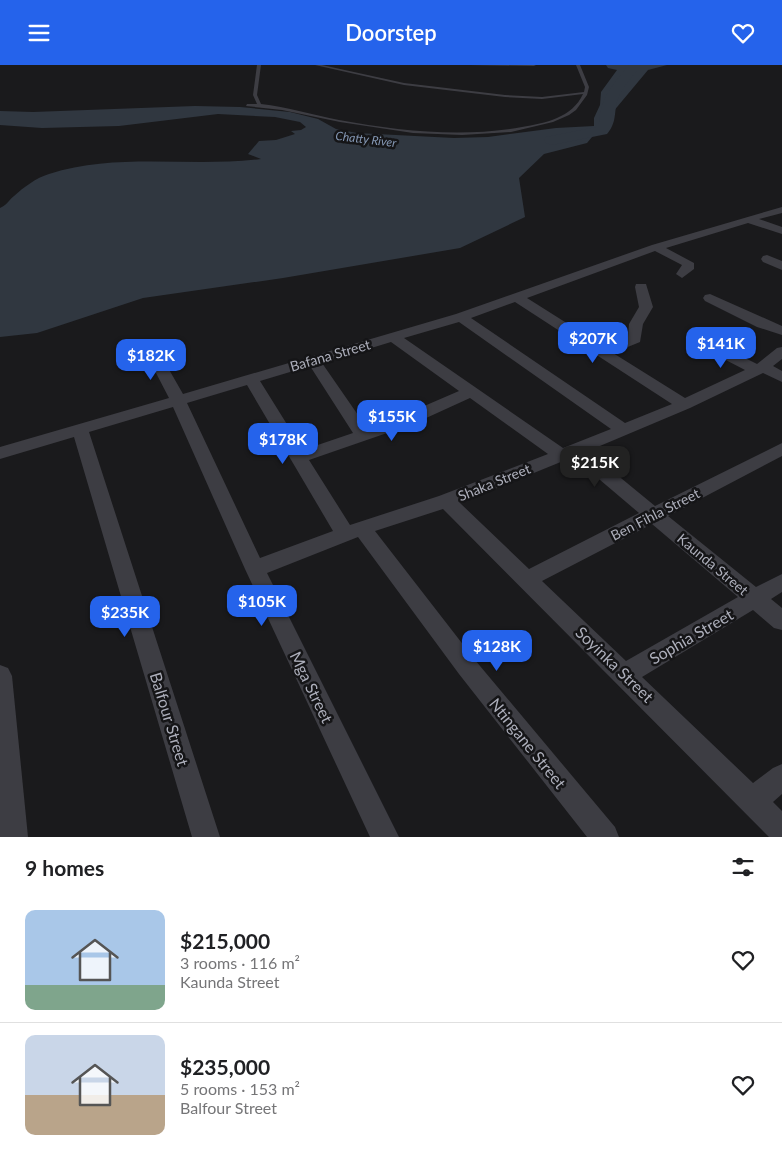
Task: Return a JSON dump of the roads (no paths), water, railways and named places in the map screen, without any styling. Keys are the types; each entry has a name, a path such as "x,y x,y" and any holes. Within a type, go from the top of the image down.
{"street":[{"name":"Bafana Street","path":"0,453 461,317 656,247 782,210"},
{"path":"748,219 782,231"},
{"path":"656,247 688,263 688,269 682,274"},
{"path":"767,259 782,266"},
{"path":"602,352 635,339 636,324 646,307 640,287"},
{"path":"518,298 684,405"},
{"path":"710,298 762,324 782,331"},
{"path":"461,317 624,430"},
{"name":"Kaunda Street","path":"394,337 472,391 568,452 655,515 782,621"},
{"path":"700,341 760,369 782,377"},
{"name":"Mga Street","path":"150,348 178,400 255,569 384,837"},
{"name":"Shaka Street","path":"255,569 353,531 446,501 624,430 684,405 760,369 782,351"},
{"path":"313,360 363,435"},
{"name":"Ntingane Street","path":"250,378 298,458 353,531 467,667 605,837"},
{"path":"298,458 406,419 472,391"},
{"name":"Balfour Street","path":"80,429 206,837"},
{"name":"Ben Fihla Street","path":"528,579 782,449"},
{"name":"Soyinka Street","path":"446,501 528,579 782,830"},
{"name":"Sophia Street","path":"625,674 782,582"},
{"path":"0,676 14,837"},
{"path":"753,800 782,777"}],"lane":[{"path":"259,65 255,95 259,105"},
{"path":"317,65 404,84 506,96 542,98 586,93"},
{"path":"471,65 534,65"},
{"path":"247,105 259,105 400,131 478,134 546,124 561,118 579,105 586,93 587,87 578,65"}],"water":[{"path":"606,65 667,65 648,70 587,143 544,154 519,178 525,217 460,248 283,278 143,298 37,333 0,337 0,208 30,183 49,174 75,167 102,164 261,159 248,154 259,141 276,140 295,134 291,131 301,130 306,127 300,122 275,117 218,114 119,126 42,128 0,125 0,111 33,112 195,106 240,107 290,112 318,119 336,129 357,133 454,138 488,137 556,128 594,126 594,118 600,105 601,92 617,70 608,68"}],"waterway":[{"name":"Chatty River","path":"552,140 601,131 607,124 607,112 613,93 635,65"}]}
